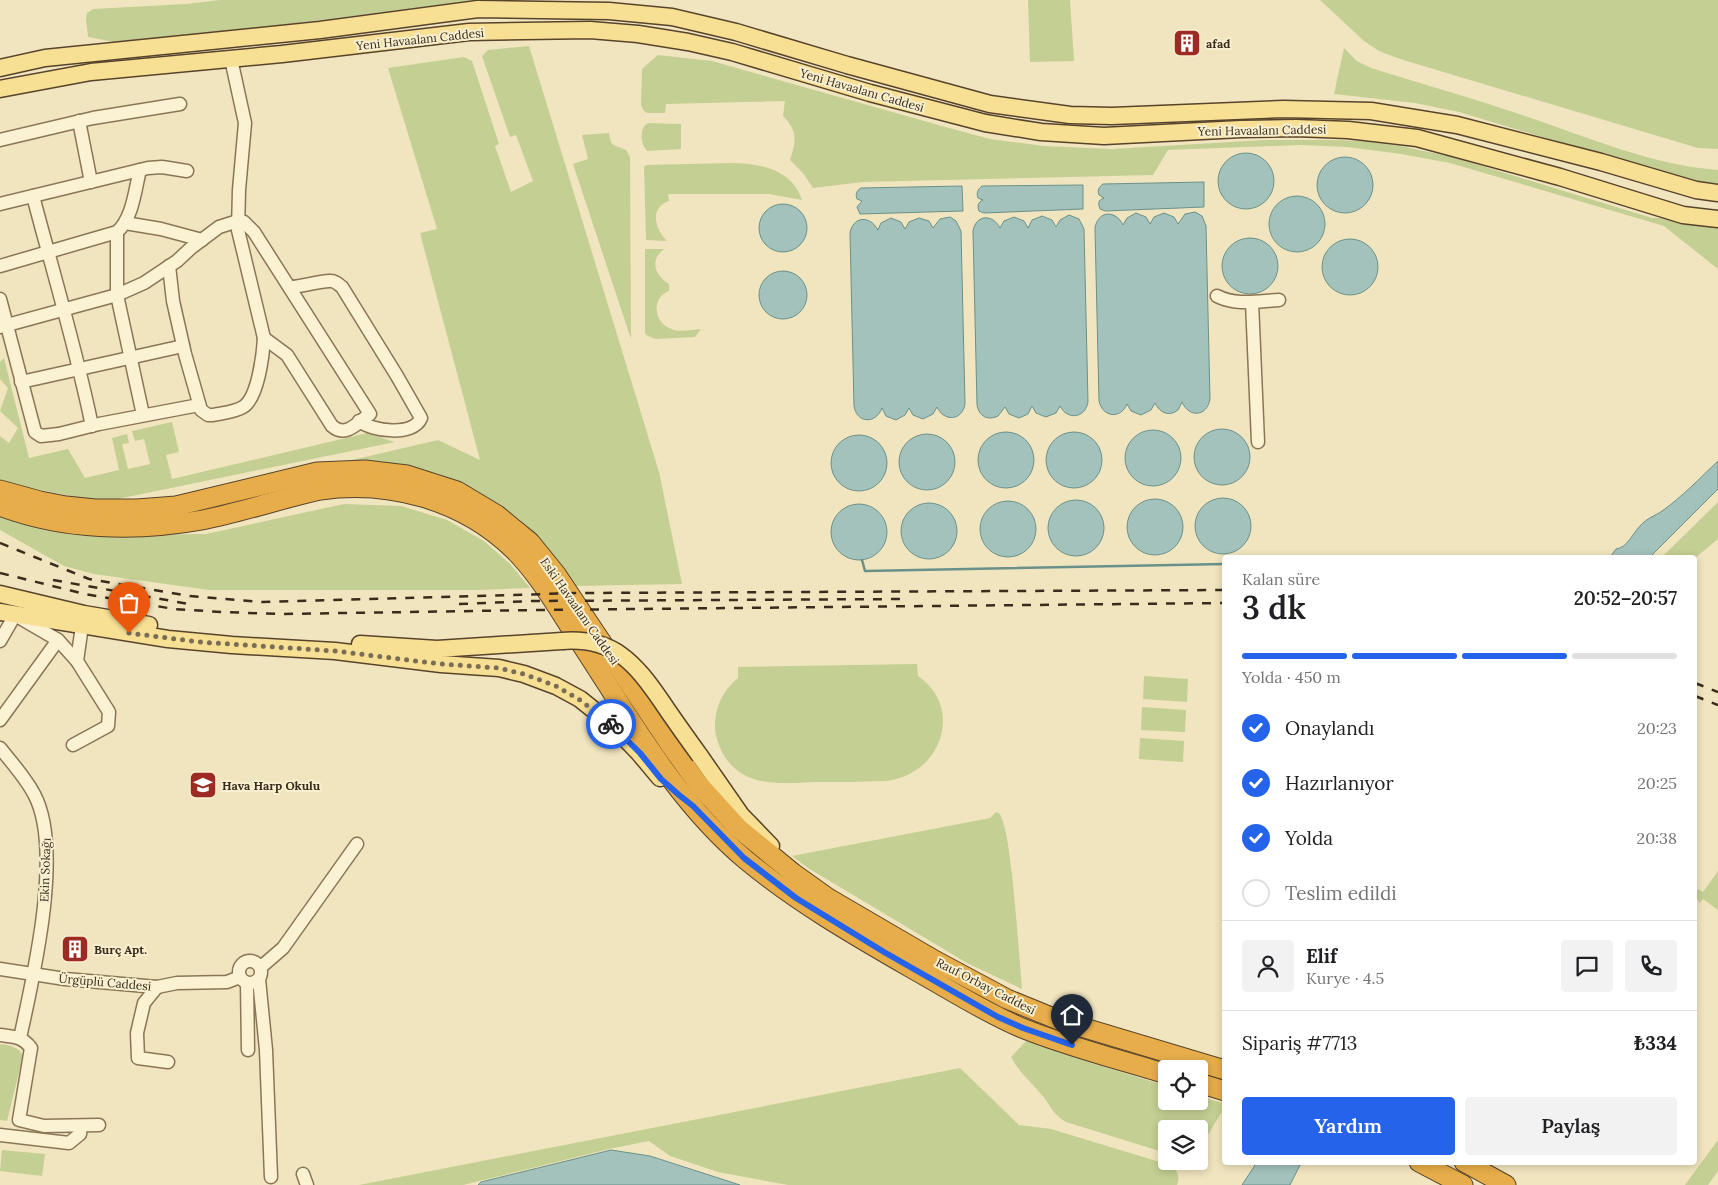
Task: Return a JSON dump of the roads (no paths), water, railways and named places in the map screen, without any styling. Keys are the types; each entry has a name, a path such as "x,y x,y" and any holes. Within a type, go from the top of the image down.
{"highway":[{"name":"Eski Havaalanı Caddesi","path":"0,490 66,506 95,509 137,509 176,506 318,472 365,470 407,475 456,491 497,515 530,542 556,574 695,779 738,828 792,873"},
{"name":"Eski Havaalanı Caddesi","path":"0,506 60,522 96,526 144,527 204,519 320,490 338,488 382,488 429,498 477,521 515,551 533,573 656,757 693,806"},
{"name":"Rauf Orbay Caddesi","path":"693,806 744,858 796,898 950,990 998,1017 1023,1028 1054,1040 1158,1072"},
{"name":"Rauf Orbay Caddesi","path":"792,873 828,898 936,961 1007,999 1061,1022 1222,1069"},
{"path":"1208,1086 1222,1090"},
{"path":"1426,1165 1463,1185"},
{"path":"1469,1165 1506,1185"}],"main road":[{"name":"Yeni Havaalanı Caddesi","path":"0,68 53,57 320,30 478,9 610,10 672,18 736,32 847,65 996,104 1070,115 1112,116 1282,109 1371,111 1457,125 1601,162 1696,190 1718,193"},
{"path":"320,30 321,50"},
{"name":"Yeni Havaalanı Caddesi","path":"0,89 91,72 321,50 469,32 590,30 638,34 688,42 732,52 870,93 991,124 1041,132 1104,136 1296,128 1348,130 1417,138 1560,177 1683,215 1718,219"},
{"path":"229,40 231,59"},
{"path":"991,124 996,104"},
{"path":"0,594 83,620 168,639 335,651 498,668 524,674 556,686 580,700 610,722 640,753 661,779 693,806"},
{"path":"7,614 160,627 230,636 437,649 576,640 600,644 625,657 644,676 741,815 783,860 792,873"}],"street":[{"path":"169,266 173,301 183,346 199,405 203,413 213,416 242,408 251,397 259,372 264,338 240,238 238,221 239,190 245,123 231,59"},
{"path":"0,140 78,121 180,104"},
{"path":"78,121 91,182"},
{"path":"0,204 140,170 162,167 187,171"},
{"path":"140,170 129,214 121,227 117,295 143,415"},
{"path":"33,196 80,368 92,426"},
{"path":"4,326 117,295 144,283 219,227 238,221 244,222 254,232 370,414 350,429 343,432 338,431 332,426 287,355 264,338"},
{"path":"0,266 121,227 161,229 202,240"},
{"path":"290,287 301,287 332,281 342,287 421,418 417,424 410,428 388,431 370,427 359,421"},
{"path":"1216,296 1223,300 1242,303 1279,300"},
{"path":"0,299 4,326 37,434 44,436 199,405"},
{"path":"1252,302 1258,442"},
{"path":"21,382 183,346"},
{"path":"0,641 7,614 58,640 77,661 109,712 108,726 73,745"},
{"path":"77,661 83,620"},
{"path":"0,720 58,640"},
{"name":"Ekin Sokağı","path":"0,748 17,768 35,795 46,828 45,899 33,975 20,1038"},
{"path":"248,1050 252,977 283,948 357,844"},
{"name":"Ürgüplü Caddesi","path":"0,969 115,985 157,987 177,983 227,982 252,977"},
{"path":"252,977 266,1050 271,1177"},
{"path":"157,987 144,1003 137,1033 138,1058 168,1062"},
{"path":"0,1035 20,1038 26,1041 30,1048 19,1120 44,1126 100,1125"},
{"path":"0,1135 69,1142 80,1134 81,1126"}],"water":[{"path":"1240,153 1252,153 1262,157 1270,165 1274,181 1270,197 1262,205 1252,209 1240,209 1230,205 1222,197 1218,187 1218,175 1222,165 1230,157"},
{"path":"1339,157 1351,157 1361,161 1369,169 1373,185 1369,201 1361,209 1351,213 1339,213 1329,209 1321,201 1317,191 1317,179 1321,169 1329,161"},
{"path":"1204,182 1204,207 1105,211 1099,207 1100,201 1104,198 1099,195 1098,190 1103,184"},
{"path":"1083,185 1083,209 984,213 978,209 979,203 983,200 978,198 977,193 982,186"},
{"path":"962,186 963,211 860,214 857,207 862,201 857,199 856,195 857,191 861,188"},
{"path":"1291,196 1303,196 1313,200 1321,208 1325,224 1321,240 1313,248 1303,252 1291,252 1281,248 1273,240 1269,230 1269,218 1273,208 1281,200"},
{"path":"778,204 788,204 800,211 807,223 807,233 800,245 788,252 778,252 770,248 763,241 759,233 759,223 763,215 770,208"},
{"path":"1195,212 1202,216 1206,226 1210,399 1208,405 1202,412 1193,413 1182,402 1175,412 1165,413 1155,403 1151,410 1141,415 1131,411 1127,404 1117,414 1108,413 1101,407 1099,401 1095,228 1097,222 1103,215 1107,214 1116,217 1123,225 1127,218 1136,213 1146,217 1150,224 1154,217 1164,213 1174,217 1178,224 1185,214"},
{"path":"1069,215 1079,219 1084,229 1088,402 1086,408 1076,416 1067,414 1060,406 1056,413 1046,417 1036,413 1032,406 1028,414 1019,418 1009,414 1005,407 998,416 984,417 977,405 973,231 975,225 981,219 989,218 997,223 1000,228 1004,221 1014,217 1024,221 1028,228 1032,220 1042,216 1052,220 1056,227 1060,220"},
{"path":"950,217 956,221 961,231 965,404 963,410 953,418 944,415 937,407 933,414 923,419 913,415 909,408 905,415 896,420 886,416 882,408 876,417 867,420 863,419 856,412 854,406 850,233 852,227 858,221 866,220 875,225 878,230 881,223 891,218 901,222 905,229 909,222 919,218 929,221 933,228 940,219"},
{"path":"1244,238 1256,238 1266,242 1274,250 1278,266 1274,282 1266,290 1256,294 1244,294 1234,290 1226,282 1222,272 1222,260 1226,250 1234,242"},
{"path":"1344,239 1356,239 1366,243 1374,251 1378,267 1374,283 1366,291 1356,295 1344,295 1334,291 1326,283 1322,273 1322,261 1326,251 1334,243"},
{"path":"778,271 788,271 800,278 807,290 807,300 800,312 788,319 778,319 770,315 763,308 759,300 759,290 763,282 770,275"},
{"path":"1216,429 1228,429 1238,433 1246,441 1250,457 1246,473 1238,481 1228,485 1216,485 1206,481 1198,473 1194,463 1194,451 1198,441 1206,433"},
{"path":"1147,430 1159,430 1169,434 1177,442 1181,458 1177,474 1169,482 1159,486 1147,486 1137,482 1129,474 1125,464 1125,452 1129,442 1137,434"},
{"path":"1000,432 1012,432 1022,436 1030,444 1034,460 1030,476 1022,484 1012,488 1000,488 990,484 982,476 978,466 978,454 982,444 990,436"},
{"path":"1068,432 1080,432 1090,436 1098,444 1102,460 1098,476 1090,484 1080,488 1068,488 1058,484 1050,476 1046,466 1046,454 1050,444 1058,436"},
{"path":"921,434 933,434 943,438 951,446 955,462 951,478 943,486 933,490 921,490 911,486 903,478 899,468 899,456 903,446 911,438"},
{"path":"853,435 865,435 875,439 883,447 887,463 883,479 875,487 865,491 853,491 843,487 835,479 831,469 831,457 835,447 843,439"},
{"path":"1718,461 1718,489 1652,555 1612,555 1616,549 1627,543 1643,523 1677,500"},
{"path":"1217,498 1229,498 1239,502 1247,510 1251,526 1247,542 1239,550 1229,554 1217,554 1207,550 1199,542 1195,532 1195,520 1199,510 1207,502"},
{"path":"1149,499 1161,499 1171,503 1179,511 1183,527 1179,543 1171,551 1161,555 1149,555 1139,551 1131,543 1127,533 1127,521 1131,511 1139,503"},
{"path":"1070,500 1082,500 1092,504 1100,512 1104,528 1100,544 1092,552 1082,556 1070,556 1060,552 1052,544 1048,534 1048,522 1052,512 1060,504"},
{"path":"1002,501 1014,501 1024,505 1032,513 1036,529 1032,545 1024,553 1014,557 1002,557 992,553 984,545 980,535 980,523 984,513 992,505"},
{"path":"923,503 935,503 945,507 953,515 957,531 953,547 945,555 935,559 923,559 913,555 905,547 901,537 901,525 905,515 913,507"},
{"path":"853,504 865,504 875,508 883,516 887,532 883,548 875,556 865,560 853,560 843,556 835,548 831,538 831,526 835,516 843,508"},
{"path":"611,1150 650,1156 740,1185 478,1185 481,1182"},
{"path":"1255,1165 1300,1165 1290,1185 1242,1185"}],"waterway":[{"path":"862,560 865,571 1222,564"}],"railway":[{"path":"0,543 89,579 189,596 262,602 580,593 1222,590"},
{"path":"0,573 85,594 174,609 281,614 1222,603"},
{"path":"53,580 189,604"},
{"path":"459,604 533,601 906,599"},
{"path":"1697,684 1718,692"},
{"path":"1697,697 1718,705"}],"place":[{"name":"afad","path":"1187,43"},
{"name":"Hava Harp Okulu","path":"203,785"},
{"name":"Burç Apt.","path":"75,949"}]}
